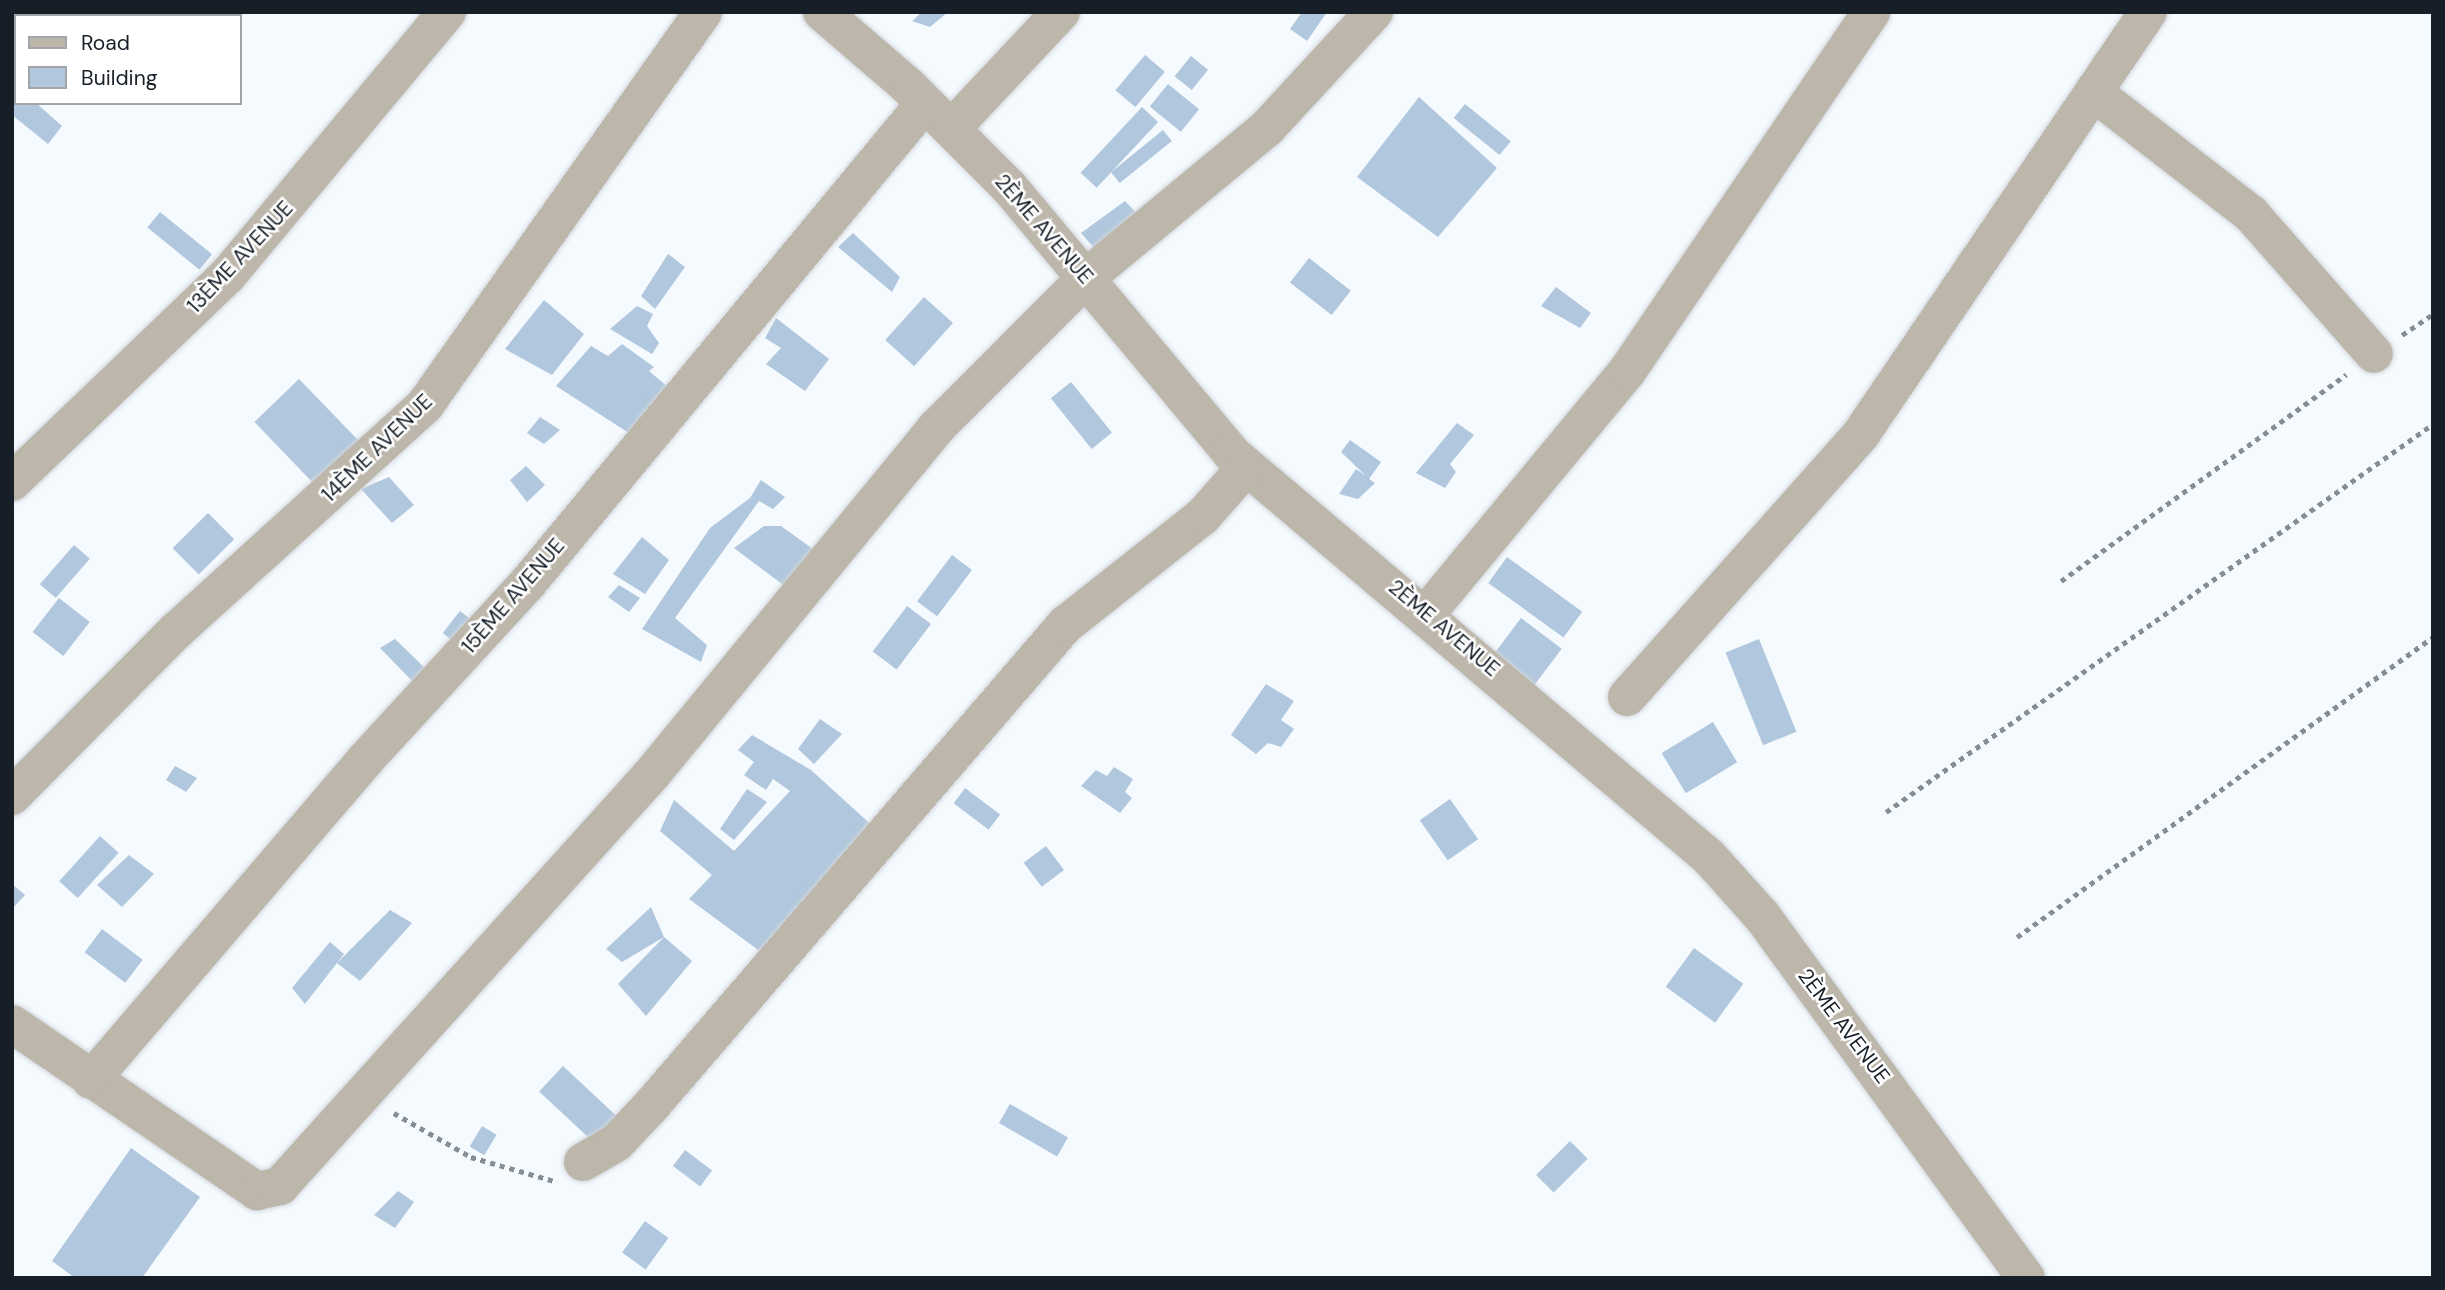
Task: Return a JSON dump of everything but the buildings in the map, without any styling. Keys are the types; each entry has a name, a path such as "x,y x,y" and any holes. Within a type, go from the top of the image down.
{"street":[{"name":"13ÈME AVENUE","path":"12,482 227,276 447,12"},
{"name":"14ÈME AVENUE","path":"12,796 176,631 425,405 703,12"},
{"name":"2ÈME AVENUE","path":"822,12 939,116 1087,277 1247,467 1427,613 1670,820 1762,916 2026,1278"},
{"name":"15ÈME AVENUE","path":"91,1080 366,759 527,584 939,116 1061,12"},
{"path":"12,1024 91,1080 268,1193 652,774 885,485 1087,277 1267,128 1374,12"},
{"path":"1427,613 1628,370 1871,12"},
{"path":"1627,697 1861,434 2097,95 2148,12"},
{"path":"2097,95 2190,161 2251,214 2374,354"},
{"path":"583,1163 617,1142 651,1106 1065,625 1203,516 1247,467"}],"path":[{"path":"2061,581 2433,314"},
{"path":"1886,812 2433,424"},
{"path":"2017,937 2433,637"},
{"path":"362,1093 471,1157 559,1183 583,1163"}]}
